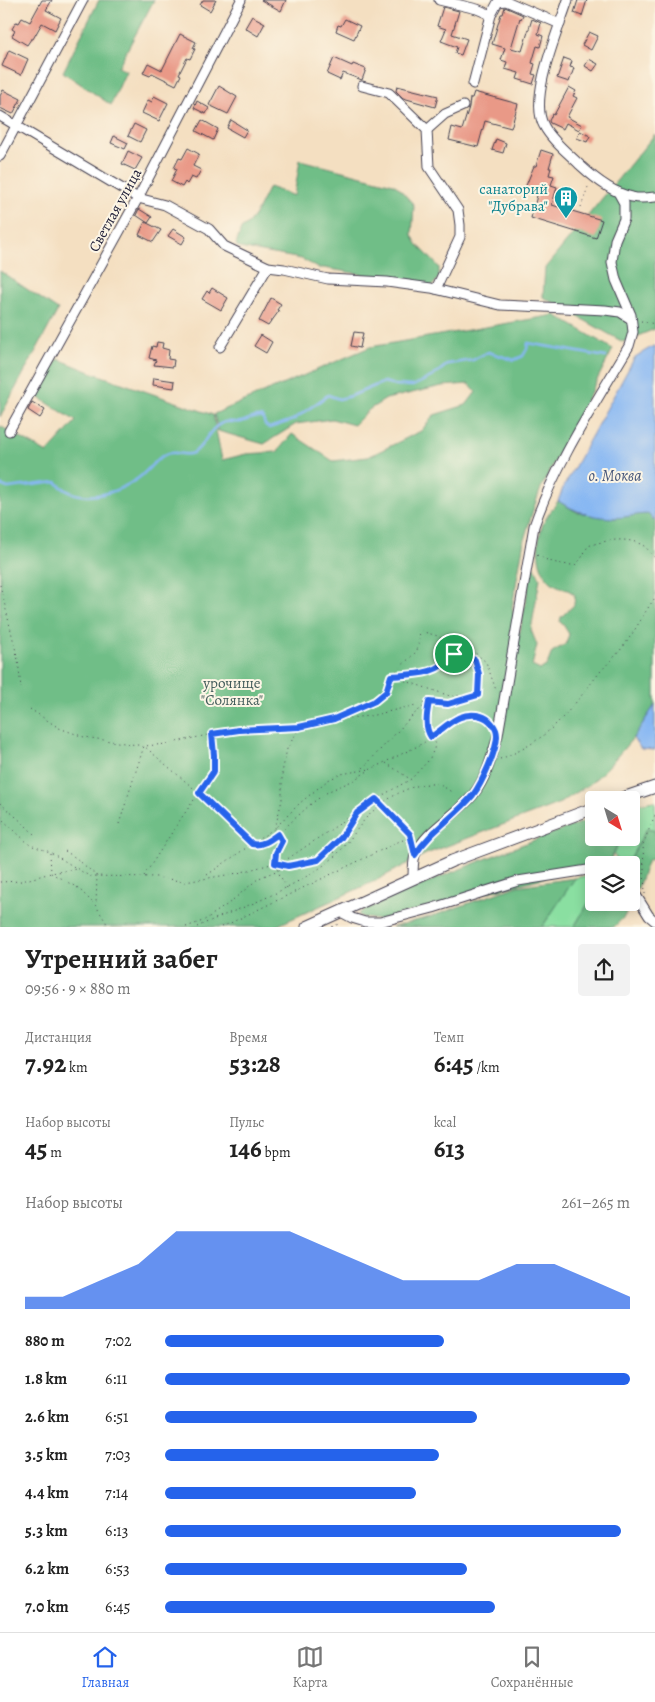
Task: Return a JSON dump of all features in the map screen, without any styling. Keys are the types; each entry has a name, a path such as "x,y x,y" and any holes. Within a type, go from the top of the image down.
{"main road":[{"path":"640,792 653,788"},
{"path":"307,927 452,861 585,811"}],"street":[{"path":"0,156 83,0"},
{"name":"Светлая улица","path":"9,431 138,198 241,0"},
{"path":"439,0 477,9 490,15"},
{"path":"568,0 542,78 539,115 544,126 560,146 592,176 618,192 633,198 655,197"},
{"path":"473,84 490,15 498,2 506,1 560,24"},
{"path":"362,86 389,94 427,130 429,167 458,210 460,237 433,289"},
{"path":"427,130 445,114 463,106"},
{"path":"0,116 138,198 166,205 209,230 224,246 268,267 328,279 386,282 433,289 500,305 620,312 631,319"},
{"path":"413,878 415,855 422,844 474,794 483,780 490,763 498,735 534,526 542,502 574,439 629,346 632,332 631,315 616,280 612,262 614,240 624,219 624,203 618,192"},
{"path":"220,347 268,267"},
{"path":"341,912 365,922 380,922 518,882 585,870"},
{"path":"640,902 649,916 655,921"}],"path":[{"path":"581,207 592,176"},
{"path":"631,319 655,324"},
{"path":"531,551 545,560 564,565 574,565 581,559 588,546 600,542 622,540 644,546 655,558"},
{"path":"0,584 18,660 21,688"},
{"path":"490,763 525,748 568,714 600,672 630,639 647,608 655,598"},
{"path":"334,719 375,701 386,692 391,676 417,651 420,631 438,636 448,644 454,654 475,660 479,674 478,695"},
{"path":"448,644 474,652 486,662 496,690"},
{"path":"391,676 426,673 447,663 454,654"},
{"path":"391,676 450,696 478,695"},
{"path":"30,709 59,728 84,737 144,746 167,744 239,730 299,727 334,719 370,716 429,702 448,704 478,695"},
{"path":"429,702 427,716 428,733 431,737"},
{"path":"362,769 403,725 429,702"},
{"path":"144,746 199,793 252,844 257,845 266,842 278,834 312,803 329,791 352,782 371,769 422,744 437,733 441,727 457,717 470,715 487,719 498,735"},
{"path":"287,888 277,871 275,863 276,853 282,841 275,828 282,800 282,773 287,749 299,727"},
{"path":"280,864 376,799 411,779 430,760 437,733"},
{"path":"144,877 214,771 212,734"},
{"path":"119,824 144,746"},
{"path":"385,763 411,779"},
{"path":"207,875 275,828 300,803 328,780 341,774 371,769"},
{"path":"197,927 287,888 335,856 367,817 381,805 402,793 421,785 434,784 442,786 453,793"},
{"path":"222,927 402,840 409,841 414,846 410,834 376,799"},
{"path":"0,803 35,835"},
{"path":"186,927 203,921 228,904 259,878 288,866 318,860 341,838 357,813"},
{"path":"646,896 643,844 655,815"},
{"path":"3,820 30,844 50,852 88,876 157,877 185,882 238,873 275,863 288,866"},
{"path":"332,846 335,856"},
{"path":"65,851 97,876"},
{"path":"50,852 51,873"},
{"path":"0,882 22,881 51,873 78,869"},
{"path":"51,873 78,888 96,906 109,927"},
{"path":"96,906 97,876"}],"green space":[{"path":"99,0 154,0 118,67 126,71 111,105 63,72"},
{"path":"655,134 655,329 623,342 543,297 545,268"},
{"path":"300,160 393,184 398,187 414,205 412,235 417,244 439,267 439,278 432,286 318,268 302,259 240,248 236,245 241,229 249,223 257,211 269,187 294,196"},
{"path":"0,271 58,310 0,417"},
{"name":"урочище \"Солянка\"","path":"555,315 613,349 541,488 524,540 512,607 519,637 532,568 535,567 540,578 531,630 537,645 532,666 540,670 547,665 552,652 566,644 569,634 560,622 561,617 574,605 575,595 549,580 542,567 538,553 539,538 543,524 558,501 577,512 615,518 635,514 648,514 655,521 655,705 633,738 607,768 590,784 560,803 426,854 375,881 274,927 0,927 0,426 47,453 76,421 35,395 58,359 213,415 222,460 246,454 277,452 292,434 333,461 368,457 421,431 434,415 466,405 476,392 469,384 442,386 386,399 370,409 354,425 332,419 296,424 264,444 218,431 214,414 370,347"},
{"path":"655,801 655,830 647,828 640,841 640,804"},
{"path":"585,821 585,846 617,846 612,856 585,856 585,867 378,920 362,917 358,914 450,873"},
{"path":"647,828 655,830 655,859 648,860 640,882 640,856 632,856 637,846 640,846 640,841"},
{"path":"617,846 637,846 632,856 615,856 613,854"},
{"path":"585,876 585,909 574,927 542,927 575,878"},
{"path":"575,878 542,927 392,927 430,917 517,886"},
{"path":"585,909 585,911 627,911 614,927 574,927"}],"water":[{"name":"о. Моква","path":"655,345 655,521 648,514 613,518 591,515 558,501 563,488 635,357"},
{"path":"655,705 655,750 641,749 633,738"}],"building":[{"path":"42,0 52,0 46,10 61,18 55,30 42,23 33,39 27,45 12,36 15,31 12,29 16,22 19,23 22,18 30,22"},
{"path":"203,0 216,0 210,11 200,5"},
{"path":"261,0 286,0 281,11"},
{"path":"578,0 587,0 582,16 574,13"},
{"path":"443,7 459,11 452,34 467,39 461,55 455,53 457,47 441,41 446,29 437,26"},
{"path":"505,7 523,15 520,18 511,48 522,51 532,19 541,23 538,34 543,36 540,47 537,46 532,63 535,64 532,74 536,75 533,84 517,79 519,73 505,69 507,62 501,60 505,48 492,44"},
{"path":"252,16 265,23 258,36 245,28"},
{"path":"345,19 360,26 354,39 336,31 338,25 341,26"},
{"path":"589,32 598,36 591,50 582,45"},
{"path":"180,34 196,42 193,48 195,49 190,59 187,58 176,85 152,73 150,76 143,73 148,63 162,70"},
{"path":"9,50 28,59 21,75 2,66"},
{"path":"334,58 352,66 353,64 366,69 362,80 343,73 340,80 327,74"},
{"path":"564,58 572,61 570,67 574,68 569,82 557,78"},
{"path":"589,59 598,64 593,71 585,66"},
{"path":"219,86 237,97 228,114 209,105"},
{"path":"397,86 438,96 435,107 403,98 396,91"},
{"path":"569,87 576,91 573,96 577,98 567,117 582,125 579,130 566,123 563,129 549,121"},
{"path":"3,90 21,99 13,114 0,108 0,96"},
{"path":"474,92 518,104 511,128 485,121 478,147 449,140 452,127 462,130 470,98 472,98"},
{"path":"154,96 168,103 159,121 142,113 148,100 152,102"},
{"path":"197,101 209,108 206,114 194,108"},
{"path":"202,120 218,129 213,140 196,131"},
{"path":"231,120 247,130 243,137 227,128"},
{"path":"134,124 146,130 140,142 128,136"},
{"path":"580,131 590,136 587,142 577,138"},
{"path":"114,136 128,143 125,149 111,143"},
{"path":"496,139 506,143 503,153 492,150"},
{"path":"188,148 199,154 193,166 201,170 196,179 191,177 187,184 185,182 182,187 171,181 177,169 174,168 179,158 182,159"},
{"path":"541,150 553,154 549,175 554,176 551,185 557,187 552,205 602,220 596,238 531,218 538,192 525,188 534,166 536,166"},
{"path":"128,151 142,158 135,170 122,164"},
{"path":"139,209 152,217 148,223 136,215"},
{"path":"145,222 161,230 153,242 139,235"},
{"path":"173,229 186,237 182,244 168,236"},
{"path":"212,288 228,298 221,310 202,299 207,291 209,293"},
{"path":"271,298 281,304 277,310 279,311 268,326 259,321"},
{"path":"354,332 363,333 360,348 351,346"},
{"path":"261,335 272,342 266,353 254,346"},
{"path":"157,342 163,343 162,348 169,350 168,359 174,360 173,367 154,365 156,360 149,358 152,346 156,347"},
{"path":"154,378 175,381 174,388 153,385"},
{"path":"32,402 45,410 40,418 28,410"}],"waterway":[{"path":"0,485 8,488 56,482 66,490 77,494 85,496 104,494 121,488 137,479 165,454 193,453 201,446 213,429 224,422 241,422 260,417 263,418 265,425 269,428 293,420 328,395 339,399 384,382 394,385 413,386 433,376 448,364 473,360 488,352 514,360 523,356 528,343 606,357"}],"place":[{"name":"санаторий \"Дубрава\"","path":"566,219"}],"route":[{"path":"454,654 475,660 479,674 478,695 448,704 429,702 427,716 428,733 431,737 441,727 457,717 470,715 487,719 492,723 498,735 490,763 483,780 474,794 436,829 415,855 410,834 376,799 357,813 341,838 318,860 288,866 275,863 276,853 282,841 278,834 266,842 257,845 252,844 199,793 214,771 212,734 264,728 284,729 334,719 375,701 386,692 391,676 426,673 447,663 454,654"}]}
